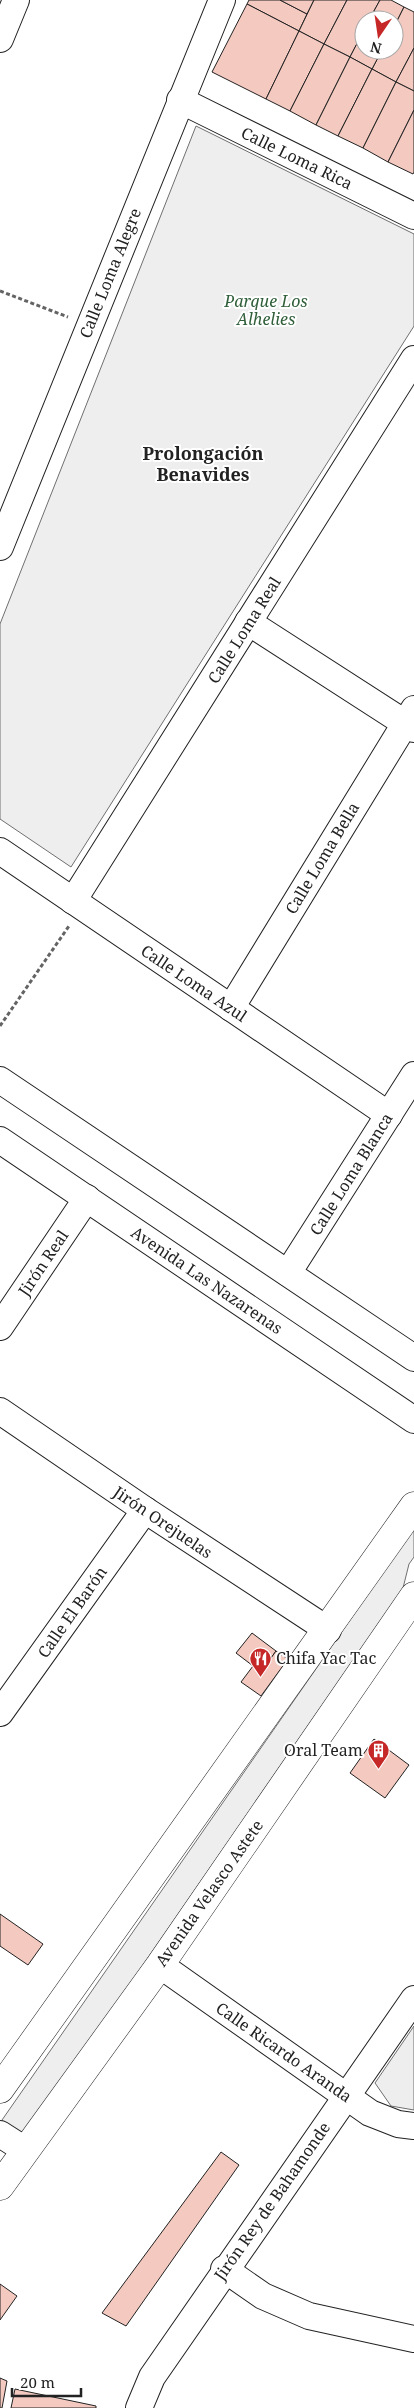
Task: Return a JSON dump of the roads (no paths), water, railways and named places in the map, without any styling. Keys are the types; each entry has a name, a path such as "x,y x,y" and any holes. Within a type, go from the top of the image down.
{"main road":[{"path":"0,2089 328,1630 414,1506"},
{"name":"Avenida Velasco Astete","path":"0,2186 160,1964 414,1596"}],"street":[{"path":"0,39 16,0"},
{"name":"Calle Loma Alegre","path":"0,547 222,0"},
{"name":"Calle Loma Rica","path":"180,100 414,216"},
{"name":"Calle Loma Real","path":"78,904 248,622 414,359"},
{"path":"248,622 411,720"},
{"name":"Calle Loma Bella","path":"231,1008 411,720"},
{"name":"Calle Loma Azul","path":"0,851 389,1115"},
{"name":"Calle Loma Blanca","path":"288,1273 414,1075"},
{"path":"0,1080 414,1358"},
{"name":"Avenida Las Nazarenas","path":"0,1140 414,1420"},
{"name":"Jirón Real","path":"0,1328 87,1198"},
{"name":"Jirón Orejuelas","path":"0,1412 328,1630"},
{"name":"Calle El Barón","path":"0,1714 145,1510"},
{"name":"Calle Ricardo Aranda","path":"160,1964 370,2113 398,2124 414,2126"},
{"name":"Jirón Rey de Bahamonde","path":"139,2408 152,2377 224,2270 414,1999"},
{"path":"0,2134 25,2150"},
{"path":"224,2270 263,2296 309,2316 414,2339"}],"place":[{"name":"Chifa Yac Tac","path":"260,1677"},
{"name":"Oral Team","path":"379,1769"}],"district":[{"name":"Prolongación Benavides","path":"203,463"}],"park label":[{"name":"Parque Los Alhelies","path":"266,310"}]}
